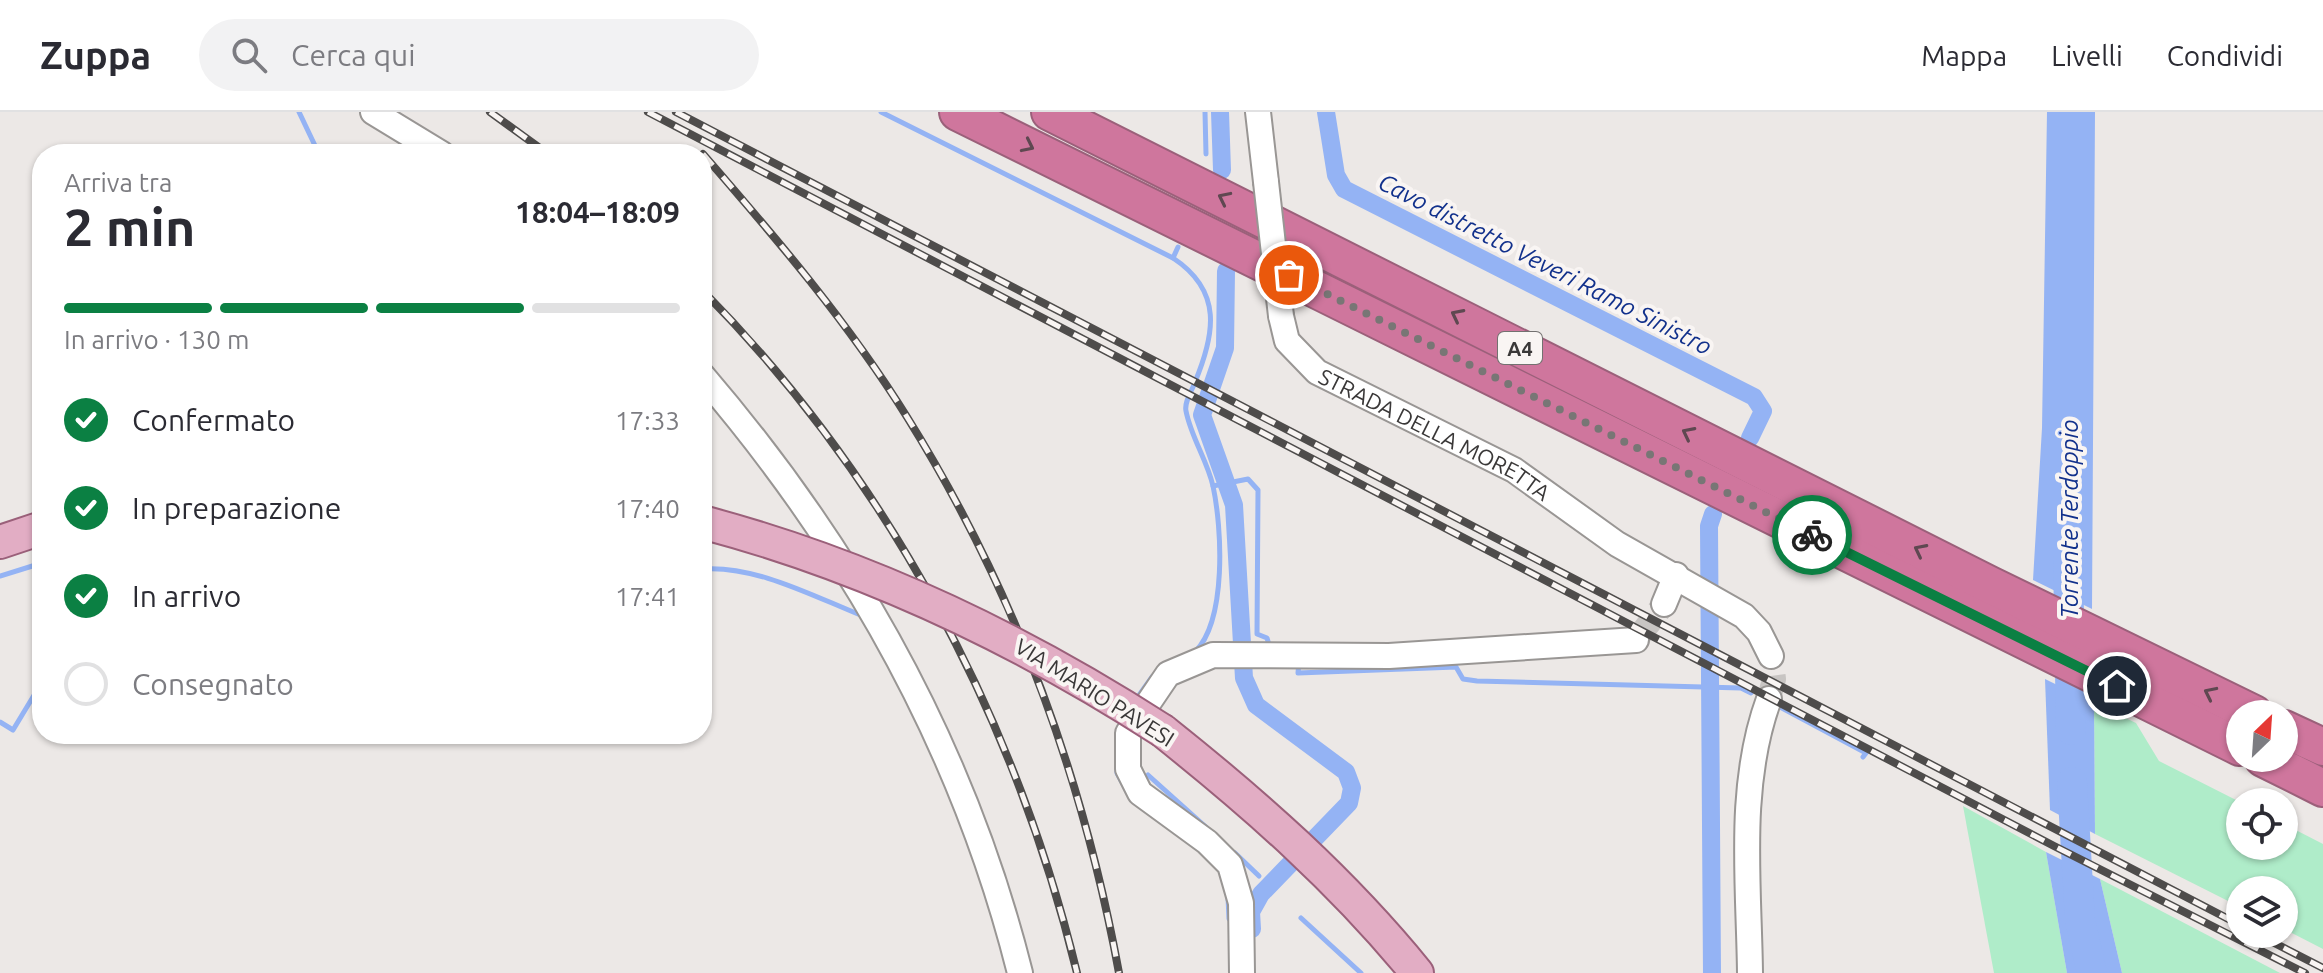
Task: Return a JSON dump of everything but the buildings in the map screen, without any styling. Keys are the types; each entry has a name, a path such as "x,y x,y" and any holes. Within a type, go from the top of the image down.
{"highway":[{"name":"A4","path":"958,112 2226,740"},
{"name":"A4","path":"1050,112 2226,700"},
{"path":"2298,735 2323,747"},
{"path":"2291,772 2323,788"}],"main road":[{"path":"0,519 32,517"},
{"name":"VIA MARIO PAVESI","path":"712,525 846,567 981,625 1062,668 1163,731 1304,850 1417,973"},
{"path":"0,542 32,531"}],"street":[{"path":"373,112 426,144"},
{"name":"STRADA DELLA MORETTA","path":"1258,112 1281,316 1287,341 1301,359 1317,372 1514,470 1617,544 1724,603 1759,632 1771,656"},
{"path":"712,387 768,452 904,668 930,718 977,829 997,886 1020,973"},
{"path":"1664,604 1676,575"},
{"path":"1242,973 1241,903 1230,865 1207,842 1140,793 1128,769 1125,752 1128,733 1168,674 1213,655 1389,656 1636,640"},
{"path":"1750,973 1748,798 1756,741 1769,699"}],"green space":[{"path":"2094,703 2136,723 2159,761 2226,795 2226,860 2298,860 2298,831 2323,844 2323,949 2298,936 2298,876 2226,876 2226,900 2095,834"},
{"path":"1963,806 2046,852 2067,973 1994,973"},
{"path":"2100,879 2226,945 2226,948 2232,948 2280,973 2122,973"}],"water":[{"path":"2047,112 2095,112 2092,609 2033,580 2042,428"},
{"path":"2045,679 2094,703 2095,834 2050,810"},
{"path":"2046,852 2100,879 2122,973 2067,973"}],"waterway":[{"path":"299,112 314,144"},
{"path":"881,112 1173,258 1200,285 1207,299 1210,330 1186,408 1191,430 1213,486 1220,549 1213,618 1195,652"},
{"path":"1205,112 1206,154"},
{"path":"1220,112 1222,170"},
{"name":"Cavo distretto Veveri Ramo Sinistro","path":"1326,112 1336,175 1344,189 1754,397 1763,411 1750,438"},
{"path":"1173,258 1178,247"},
{"path":"1226,271 1225,348 1202,415 1234,505 1244,678 1256,705 1346,772 1352,788 1349,803 1261,894 1251,912 1252,929"},
{"path":"1213,486 1248,479 1258,490 1257,634 1267,638 1270,648"},
{"name":"Cavo distretto Veveri Ramo Sinistro","path":"1712,973 1709,526 1713,514"},
{"name":"Torrente Terdoppio","path":"2068,558 2071,730"},
{"path":"0,576 32,566"},
{"path":"712,569 762,576 858,614"},
{"path":"1299,661 1298,673 1456,667 1463,679 1477,681 1741,688 1751,693"},
{"path":"1137,698 1152,677"},
{"path":"0,722 13,730 32,699"},
{"path":"1780,707 1866,753 1863,757"},
{"path":"1117,739 1117,773 1128,793"},
{"path":"1148,775 1207,828"},
{"name":"Torrente Terdoppio","path":"2072,782 2080,920 2092,973"},
{"path":"1235,853 1259,876"},
{"path":"1228,897 1229,919"},
{"path":"1301,918 1361,973"}],"tunnel":[{"path":"1636,640 1664,604"},
{"path":"1769,699 1774,679 1771,656"}],"railway":[{"path":"490,112 534,144"},
{"path":"648,112 709,144"},
{"path":"676,112 2226,918"},
{"path":"712,145 2054,846 2305,973"},
{"path":"712,165 836,314 884,382 945,482 980,548 1011,616 1064,755 1086,827 1119,973"},
{"path":"712,301 769,363 830,440 886,521 936,606 980,694 1018,785 1051,878 1077,973"},
{"path":"2284,948 2323,968"}],"way so far":[{"path":"1289,275 1812,535"}],"route":[{"path":"1812,535 2117,686"}]}
